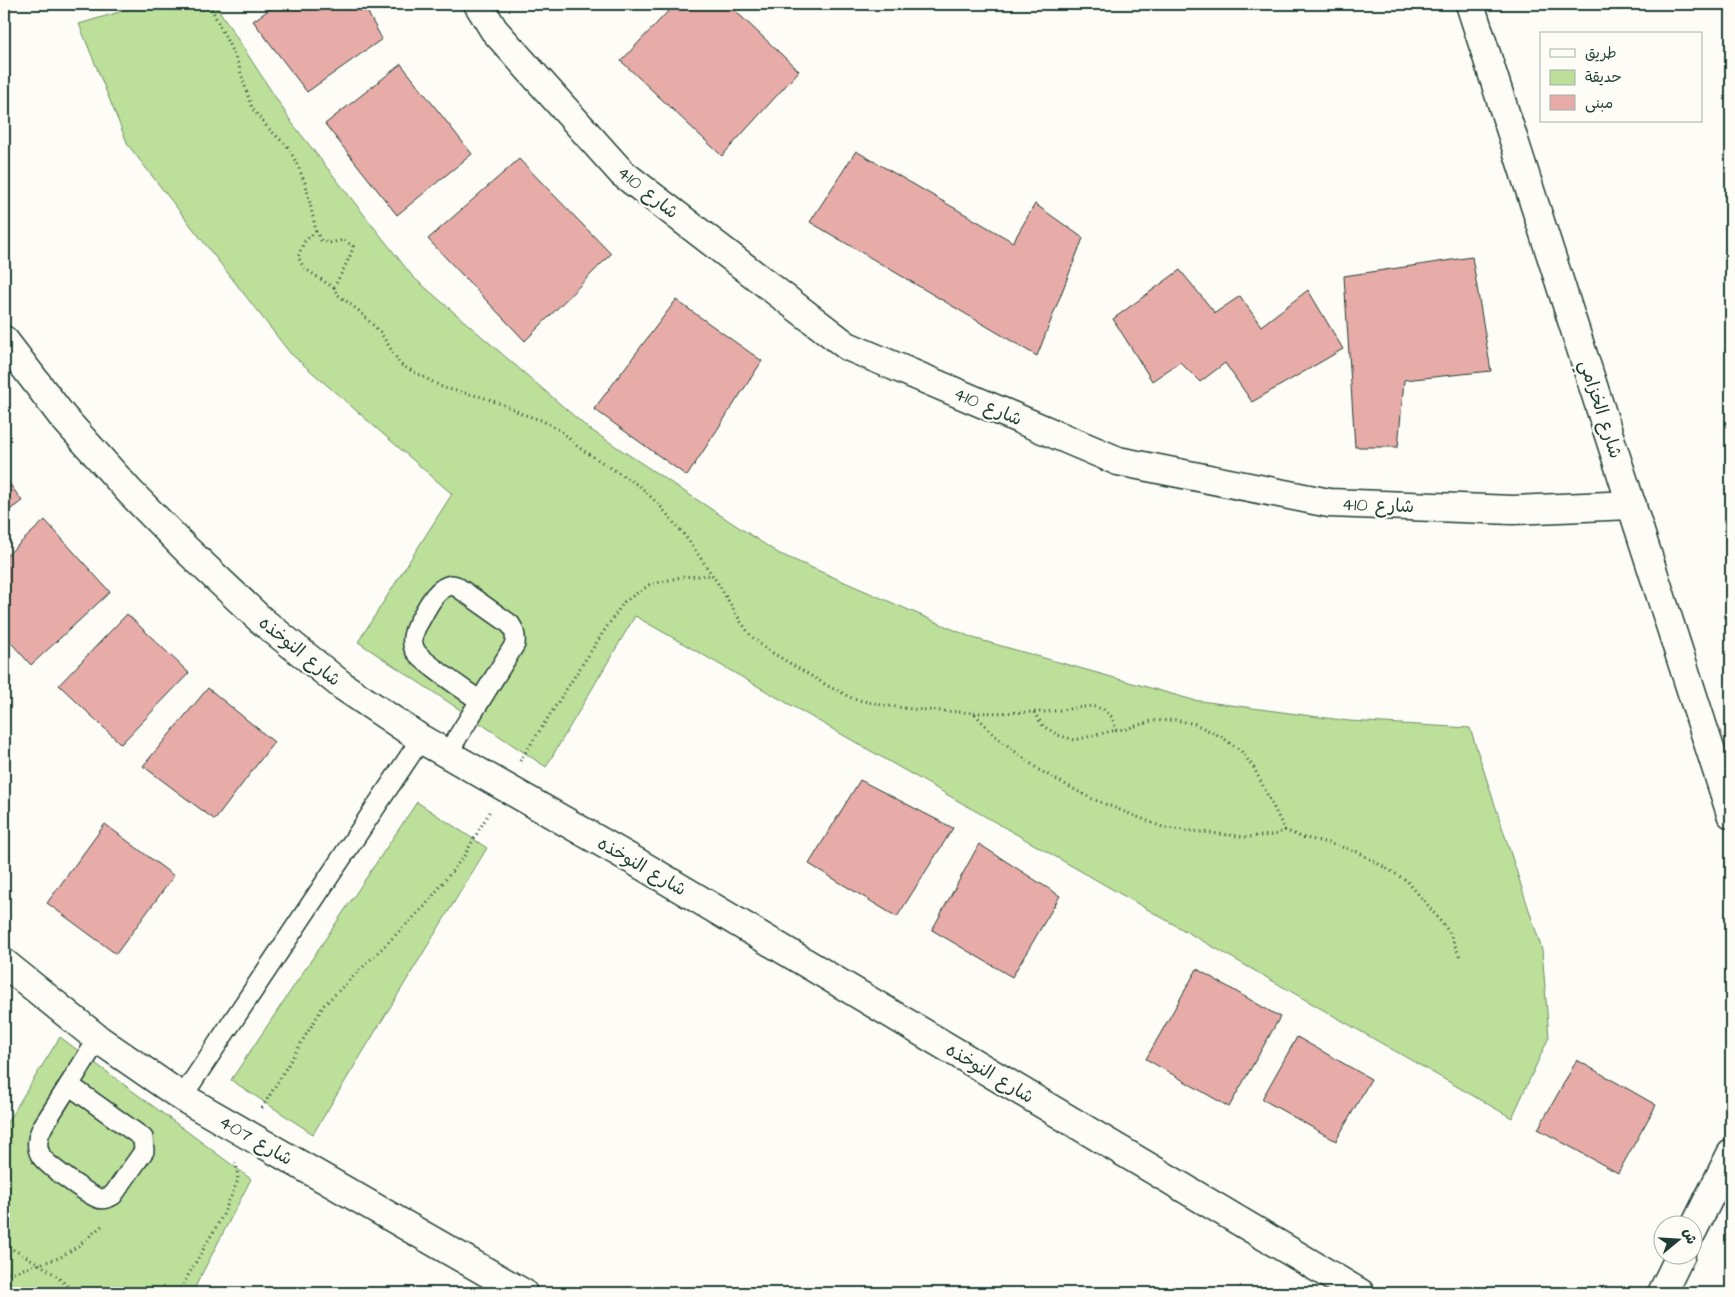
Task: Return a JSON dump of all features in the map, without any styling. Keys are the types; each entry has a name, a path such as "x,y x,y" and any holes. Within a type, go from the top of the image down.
{"street":[{"name":"شارع 410","path":"478,4 494,30 622,173 847,346 1118,461 1329,503 1513,510 1632,505"},
{"name":"شارع الخزامي","path":"1470,4 1731,814"},
{"name":"شارع النوخذه","path":"4,340 62,416 129,490 188,551 261,620 344,687 421,739 638,863 1360,1293"},
{"name":"شارع 407","path":"4,964 98,1039 182,1097 523,1293"},
{"path":"1701,1214 1731,1154"},
{"path":"1662,1293 1676,1264"}],"lane":[{"path":"447,754 480,701 515,644 516,637 514,630 504,620 456,586 447,586 437,593 416,627 413,633 414,650 423,659 480,701"},
{"path":"182,1097 421,739"},
{"path":"69,1085 143,1138 144,1147 142,1155 113,1195 108,1198 96,1198 45,1162 40,1156 38,1141 39,1133 69,1085 98,1039"}],"path":[{"path":"209,4 237,61 252,108 268,128 288,147 297,164 306,185 316,230 321,240 329,243 344,240 353,246 334,288"},
{"path":"316,230 304,242 298,257 304,268 334,288 337,294 359,311 380,332 401,365 444,388 482,397 541,420 561,432 578,447 641,487 661,507 689,541 741,622 751,636 766,649 828,686 854,699 882,705 975,713 1034,712 1091,706 1103,709 1112,717 1116,730"},
{"path":"178,1293 222,1215 238,1180 235,1154 324,1005 424,907 464,856 504,787 598,639 624,602 649,585 681,577 712,576"},
{"path":"1034,712 1043,726 1058,735 1075,740 1126,729 1151,721 1175,720 1195,724 1222,737 1241,751 1254,768 1285,830 1301,837 1328,842 1358,852 1406,880 1449,932 1461,958"},
{"path":"975,713 994,735 1039,770 1090,798 1165,828 1247,837 1274,835 1285,830"},
{"path":"4,1246 39,1263 66,1284 74,1293"}],"green space":[{"path":"146,4 215,4 292,123 413,277 588,428 778,553 973,638 1193,700 1349,721 1470,728 1542,950 1549,1037 1512,1118 635,616 546,767 358,642 452,494 290,353 128,145 79,24"},
{"path":"417,802 487,848 313,1134 231,1080"},
{"path":"60,1037 251,1179 192,1293 4,1293 4,1127"}],"building":[{"path":"277,4 300,4 367,11 382,39 307,92 253,21"},
{"path":"675,4 728,4 799,71 722,156 621,61"},
{"path":"401,64 472,154 397,215 325,124"},
{"path":"856,151 1013,242 1035,204 1083,238 1037,356 810,222"},
{"path":"519,159 611,254 525,341 428,239"},
{"path":"1472,257 1491,371 1404,380 1398,447 1355,447 1344,276"},
{"path":"1180,270 1215,313 1240,296 1261,326 1308,290 1343,349 1252,402 1225,363 1200,382 1180,362 1152,381 1113,319"},
{"path":"676,300 762,361 687,476 594,409"},
{"path":"4,476 22,501 4,514"},
{"path":"45,520 110,592 31,665 4,635 4,558"},
{"path":"127,614 189,673 121,744 59,685"},
{"path":"208,688 274,742 215,820 143,766"},
{"path":"860,780 953,828 897,917 809,864"},
{"path":"105,824 174,876 116,954 47,903"},
{"path":"979,844 1060,896 1012,977 932,930"},
{"path":"1197,969 1280,1017 1229,1107 1146,1059"},
{"path":"1297,1037 1371,1079 1336,1141 1262,1099"},
{"path":"1577,1060 1656,1105 1618,1173 1538,1129"}]}
